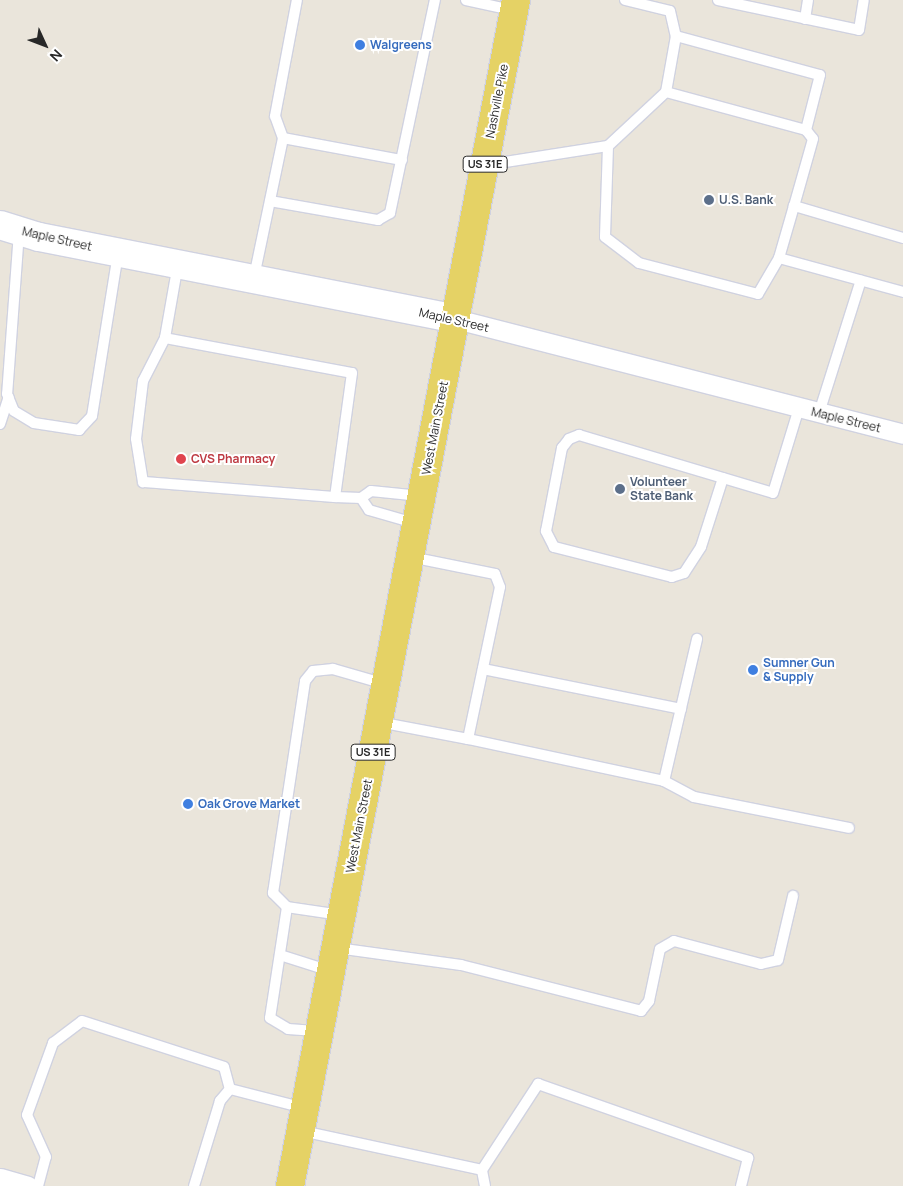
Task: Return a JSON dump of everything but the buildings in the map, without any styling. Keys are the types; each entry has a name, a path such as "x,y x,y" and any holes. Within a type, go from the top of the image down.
{"main road":[{"name":"Nashville Pike","path":"456,319 515,5"},
{"name":"West Main Street","path":"290,1186 456,319"}],"street":[{"name":"Maple Street","path":"10,228 118,252 456,319 903,434"},
{"path":"0,1178 28,1186"}],"lane":[{"path":"254,278 283,138 274,116 297,0"},
{"path":"270,201 378,220 390,213 435,0"},
{"path":"466,0 515,5"},
{"path":"485,165 608,146 666,92 676,36 670,11 625,0"},
{"path":"718,0 859,30 864,0"},
{"path":"805,19 808,0"},
{"path":"676,36 820,75 806,130"},
{"path":"608,146 605,237 639,263 758,294 779,258 813,139 806,130 666,92"},
{"path":"283,138 402,160"},
{"path":"794,206 903,238"},
{"path":"0,424 9,397 10,228"},
{"path":"9,397 14,410 34,423 79,430 92,416 118,252"},
{"path":"779,258 903,292"},
{"path":"179,263 165,338 143,381 136,439 143,482 335,497 361,498 371,491 422,496"},
{"path":"819,413 861,280"},
{"path":"165,338 352,373 335,497"},
{"path":"723,478 701,547 684,573 672,577 554,547 546,531 546,517 562,448 579,434 773,493 799,408"},
{"path":"361,498 369,510 417,524"},
{"path":"410,557 495,574 500,588 468,739"},
{"path":"664,782 697,639"},
{"path":"483,668 681,709"},
{"path":"342,915 287,907 273,893 305,681 313,671 333,669 386,684"},
{"path":"379,722 468,739 664,782 694,797 849,828"},
{"path":"280,955 334,960 461,965 641,1011 649,1001 660,949 674,941 761,964 778,960 793,896"},
{"path":"287,907 270,1018 288,1029 320,1032"},
{"path":"38,1186 46,1157 27,1115 53,1042 82,1022 224,1067 230,1089"},
{"path":"484,1186 482,1170 538,1084 748,1158 741,1186"},
{"path":"230,1089 303,1120 482,1170"},
{"path":"194,1186 220,1101 230,1089"}],"place":[{"name":"Walgreens","path":"360,45"},
{"name":"U.S. Bank","path":"709,200"},
{"name":"CVS Pharmacy","path":"181,459"},
{"name":"Volunteer State Bank","path":"620,489"},
{"name":"Sumner Gun & Supply","path":"753,670"},
{"name":"Oak Grove Market","path":"188,804"}]}
